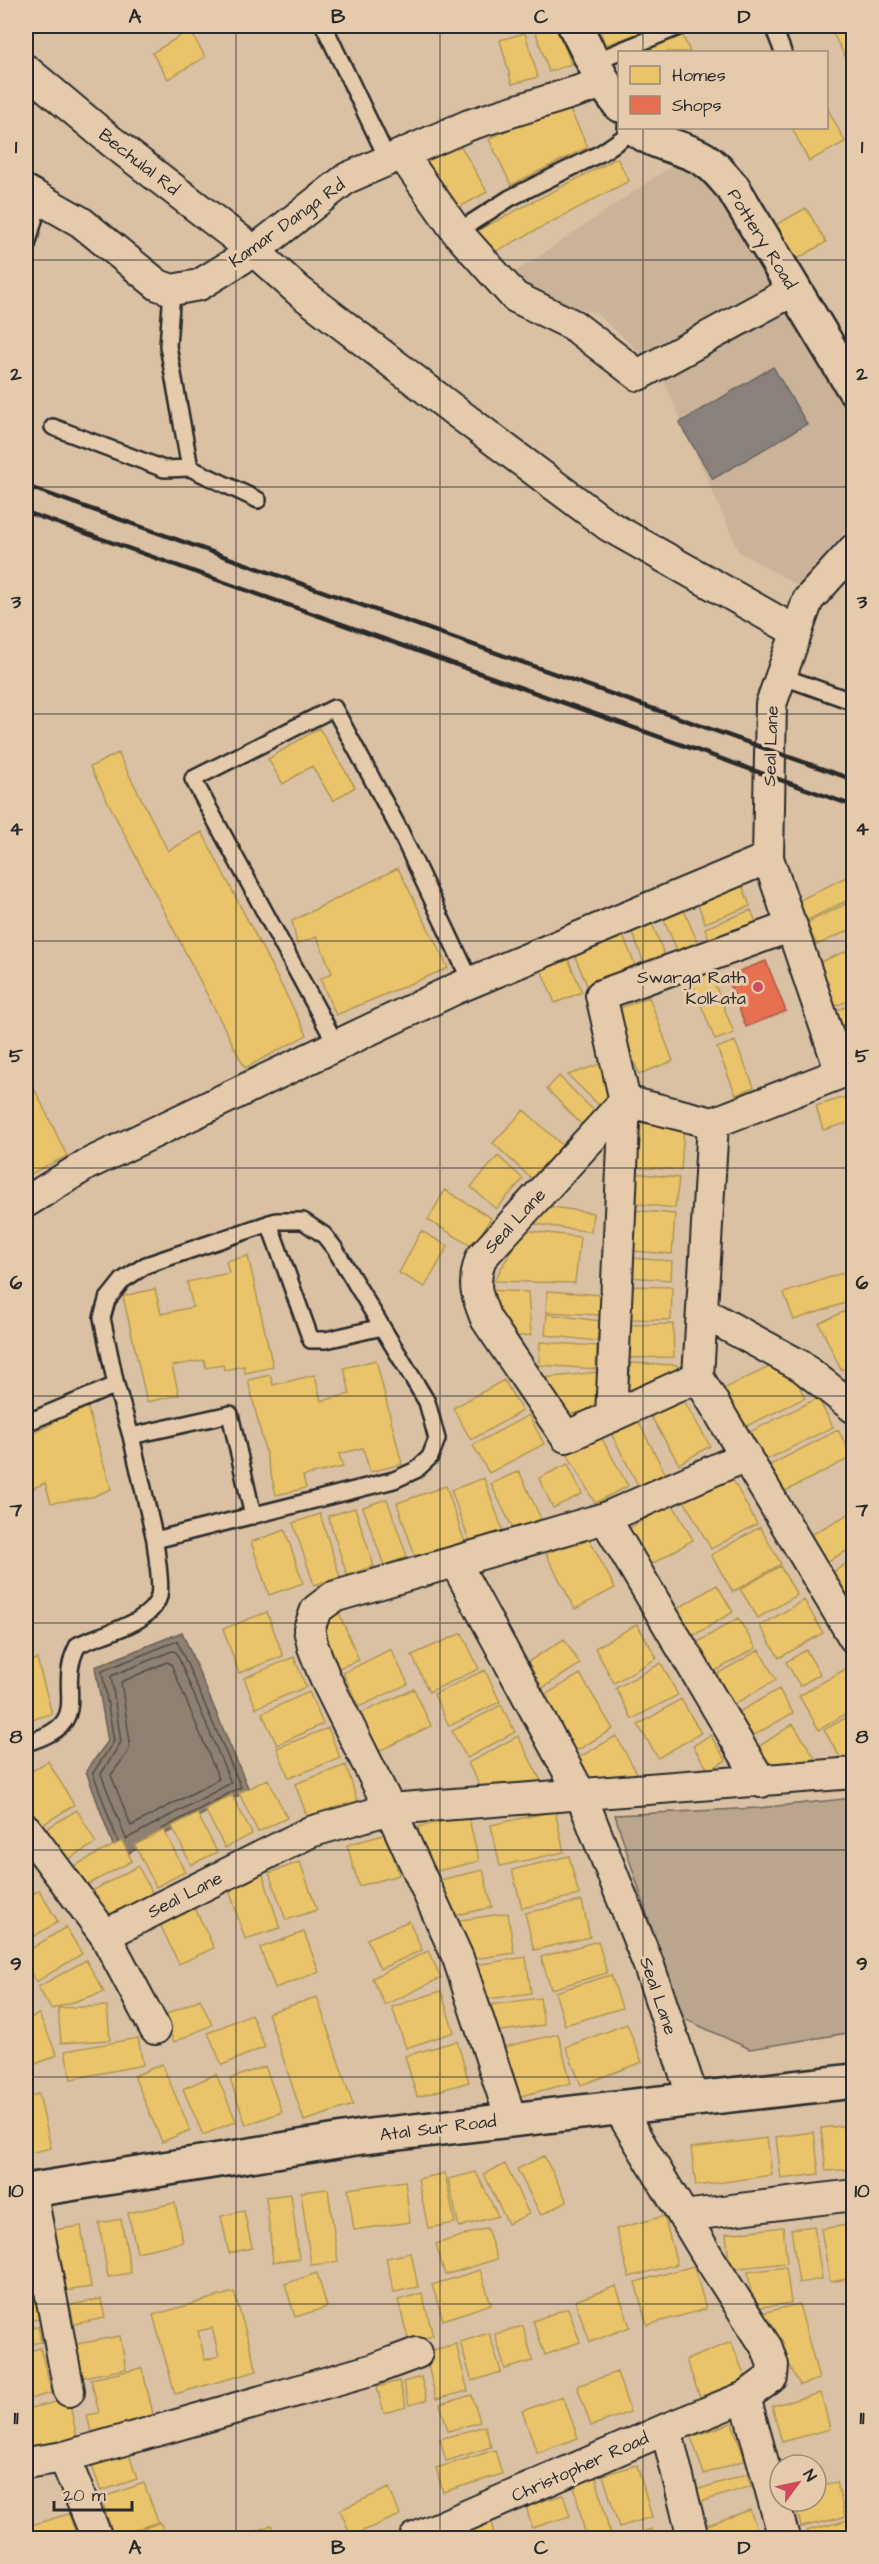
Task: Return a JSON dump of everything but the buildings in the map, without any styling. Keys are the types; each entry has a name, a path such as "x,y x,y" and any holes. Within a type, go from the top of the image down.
{"street":[{"path":"575,26 617,101"},
{"name":"Bechulal Rd","path":"26,70 111,141 254,251 299,291 609,526 797,632"},
{"name":"Kamar Danga Rd","path":"172,290 199,285 254,251 347,178 469,125 617,101"},
{"name":"Pottery Road","path":"645,129 657,141 699,157 716,169 733,188 854,389"},
{"path":"395,157 515,297 573,325 638,375 794,290"},
{"path":"33,195 81,222 158,285 172,290"},
{"name":"Seal Lane","path":"713,1123 848,1078 768,858 771,704 808,600 854,549"},
{"path":"26,1202 87,1165 471,982 768,858"},
{"path":"611,1417 625,1101 601,995 792,926"},
{"path":"625,1101 713,1123 698,1377 854,1638"},
{"name":"Seal Lane","path":"625,1101 481,1258 475,1277 478,1299 486,1319 566,1437 698,1377"},
{"path":"702,1312 801,1366 854,1408"},
{"path":"511,2119 458,1958 390,1809 325,1678 309,1629 316,1610 333,1597 606,1518 746,1455"},
{"path":"606,1518 761,1782"},
{"name":"Seal Lane","path":"455,1562 581,1796 649,1966 693,2098"},
{"name":"Seal Lane","path":"105,1935 310,1832 390,1809 581,1796 854,1773"},
{"path":"26,1829 105,1935 155,2029"},
{"name":"Atal Sur Road","path":"28,2190 362,2137 854,2081"},
{"name":"Christopher Road","path":"415,2538 745,2397 772,2377 773,2365 767,2348 683,2216 618,2107"},
{"path":"28,2190 69,2391"},
{"path":"683,2216 854,2195"},
{"path":"26,2463 64,2457 374,2369 417,2353"},
{"path":"745,2397 784,2538"},
{"path":"666,2429 693,2538"},
{"path":"64,2457 97,2538"}],"lane":[{"path":"324,26 395,157"},
{"path":"660,51 681,26"},
{"path":"773,26 783,51"},
{"path":"457,232 510,198 601,153 617,101"},
{"path":"26,249 33,195"},
{"path":"172,290 168,346 190,468"},
{"path":"53,427 164,469 190,468 258,500"},
{"path":"781,676 854,702"},
{"path":"337,1046 193,779 334,708 400,831 471,982"},
{"path":"26,1743 45,1738 62,1726 70,1711 69,1665 78,1645 143,1618 154,1607 160,1594 155,1540 131,1436 116,1385 102,1318 107,1300 123,1280 146,1265 269,1223 303,1221 324,1235 335,1249 427,1402 437,1439 430,1457 416,1470 394,1479 155,1540"},
{"path":"269,1223 311,1340 326,1340 382,1328"},
{"path":"26,1423 116,1385"},
{"path":"131,1436 230,1414 253,1516"}],"shaded area":[{"path":"683,158 704,171 819,364 853,413 853,510 847,528 800,587 739,552 659,370 596,313 519,293 507,278"},
{"path":"853,1798 853,2032 750,2049 680,2017 615,1815 758,1808"}],"water":[{"path":"182,1632 249,1790 118,1859 86,1771 108,1741 95,1667"}],"railway":[{"path":"26,486 854,780"},
{"path":"26,512 854,806"}],"place":[{"name":"Swarga Rath Kolkata","path":"758,987"}]}
